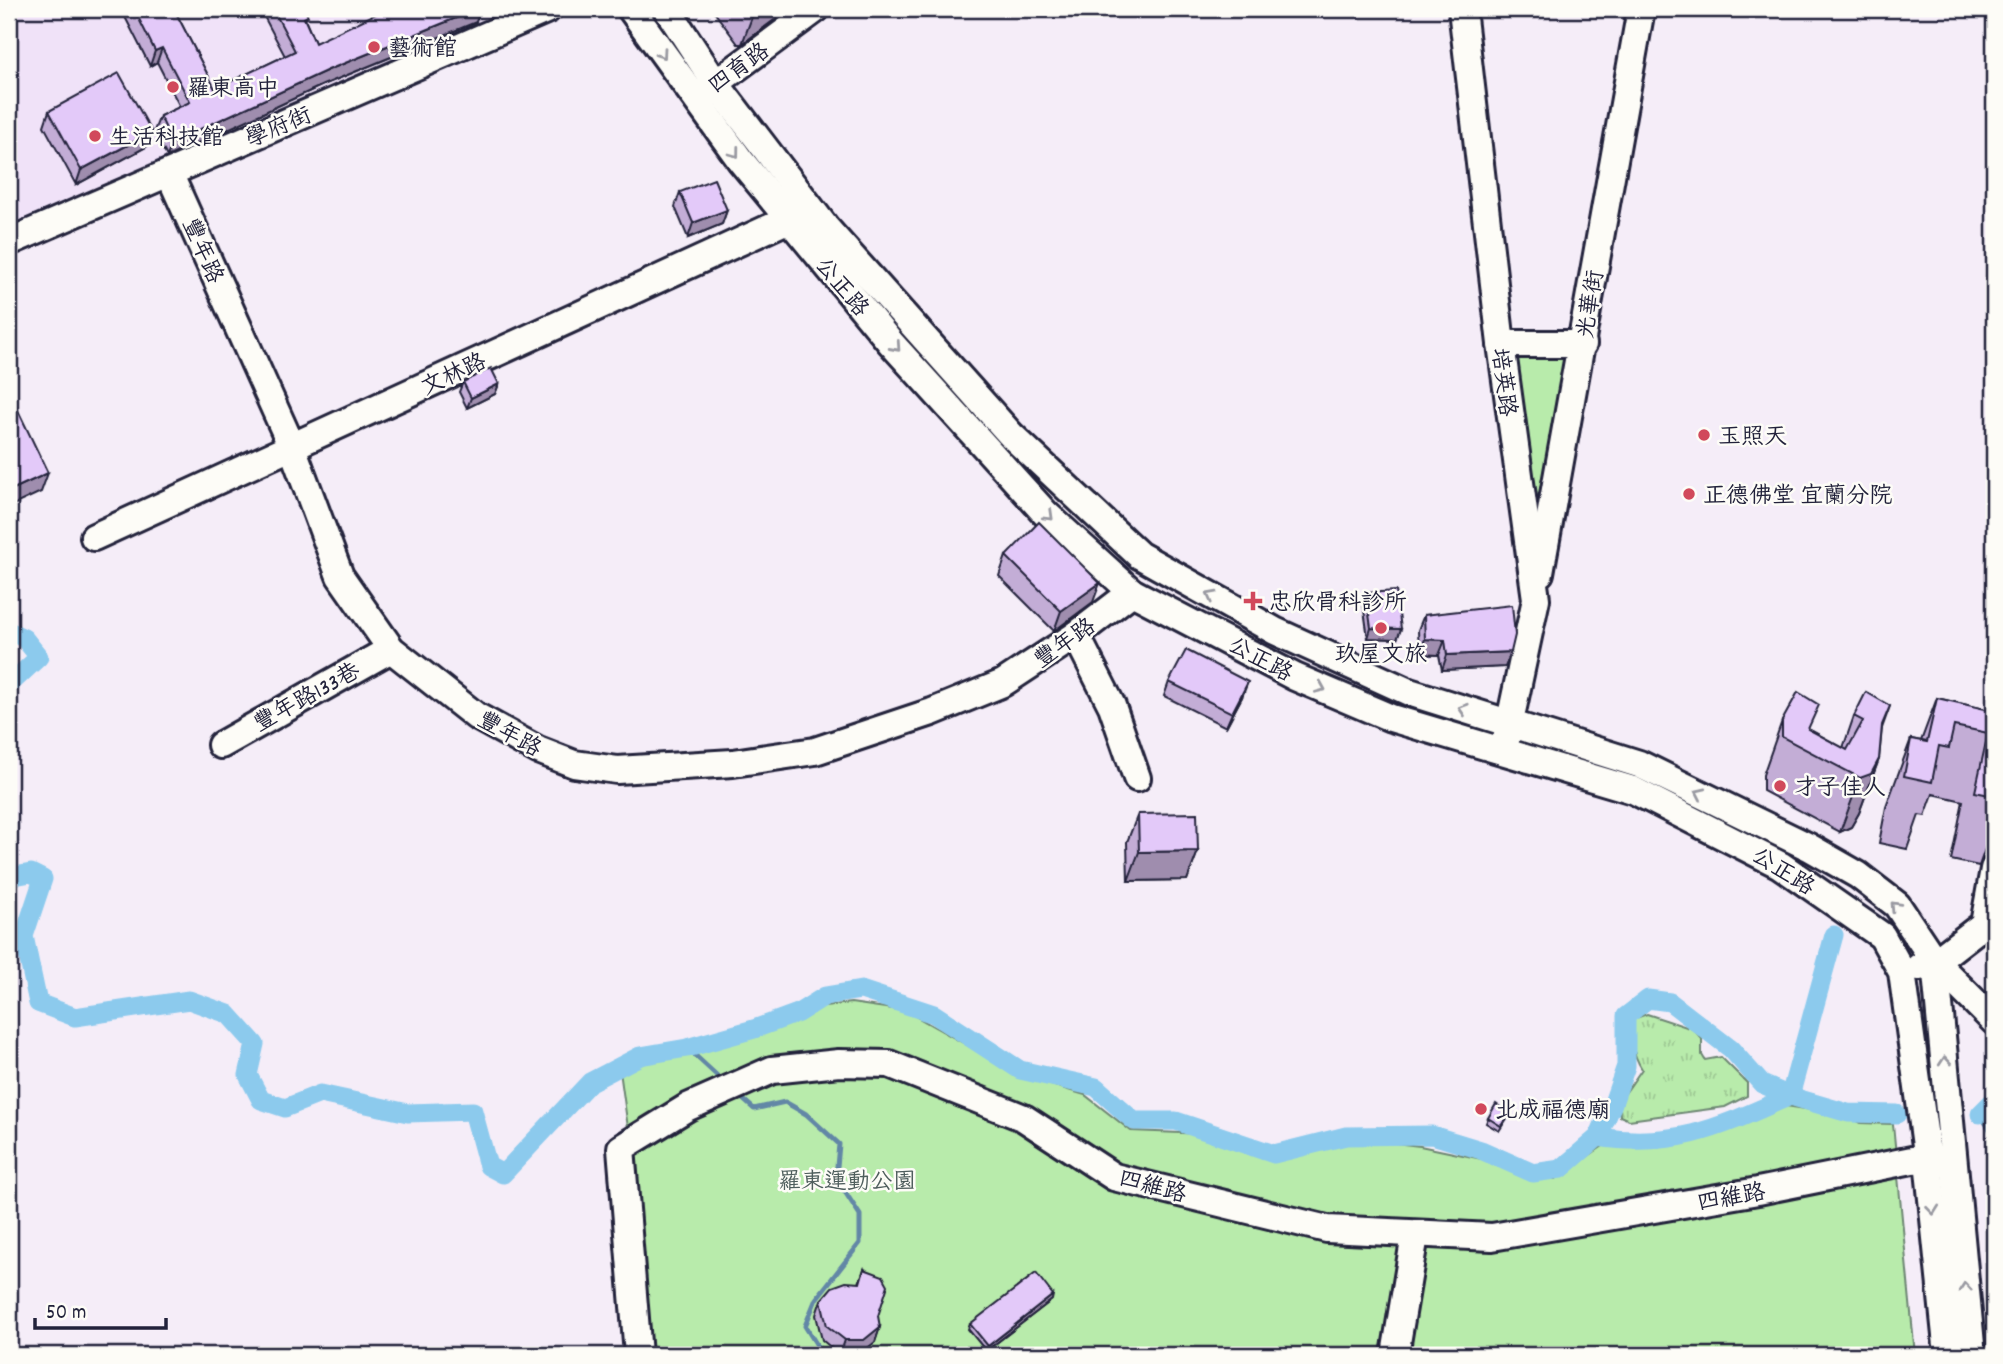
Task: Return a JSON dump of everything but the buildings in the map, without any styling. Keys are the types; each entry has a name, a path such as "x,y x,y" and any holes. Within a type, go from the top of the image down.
{"street":[{"name":"學府街","path":"9,242 548,9"},
{"name":"公正路","path":"631,9 694,99 798,212 917,333 1011,435 1139,555 1275,631 1409,692 1639,764 1745,814 1858,875 1897,905 1935,962 1948,1355"},
{"name":"公正路","path":"667,9 798,212 891,342 1046,514 1132,592 1294,677 1391,718 1633,790 1780,865 1882,936 1902,972 1941,1158 1972,1355"},
{"name":"四育路","path":"694,99 816,9"},
{"name":"培英路","path":"1462,9 1501,344 1536,599 1508,723 1505,752"},
{"name":"光華街","path":"1536,599 1552,496 1583,344 1615,140 1641,9"},
{"name":"豐年路","path":"169,173 292,447 340,576 391,649 476,716 538,750 574,764 617,770 733,763 815,751 932,712 1003,683 1076,635 1132,592"},
{"name":"文林路","path":"94,537 798,212"},
{"path":"1501,344 1583,344"},
{"path":"1076,635 1112,706 1137,778"},
{"name":"豐年路133巷","path":"221,745 391,649"},
{"path":"1902,972 1935,962 1984,924 1994,869"},
{"path":"1935,962 1994,1021"},
{"name":"四維路","path":"638,1355 621,1148 688,1107 772,1070 839,1063 889,1064 1024,1118 1114,1177 1327,1229 1492,1237 1758,1191 1912,1160 1941,1158"},
{"path":"1395,1355 1415,1234"}],"shaded area":[{"name":"羅東高中","path":"9,9 516,9 9,228"}],"green space":[{"path":"1501,344 1583,344 1552,496 1520,495"},
{"name":"羅東運動公園","path":"851,1003 906,1011 1024,1077 1085,1095 1131,1131 1206,1134 1283,1151 1360,1139 1420,1146 1501,1163 1555,1179 1606,1144 1712,1131 1773,1104 1844,1115 1860,1123 1893,1124 1915,1355 643,1355 632,1156 619,1064 696,1051 789,1010"},
{"path":"1647,1014 1693,1029 1702,1039 1702,1055 1705,1060 1721,1057 1747,1083 1747,1096 1725,1107 1629,1120 1620,1116 1619,1102 1642,1069 1633,1045 1633,1019"}],"waterway":[{"path":"9,631 24,638 39,657 9,685"},
{"path":"9,877 31,873 43,879 24,936 38,1003 75,1017 189,1000 228,1014 255,1044 248,1075 261,1100 285,1108 320,1094 408,1113 473,1111 488,1166 503,1174 590,1082 640,1056 687,1048 754,1029 798,1013 825,996 861,990 934,1014 1020,1070 1096,1087 1134,1121 1176,1121 1274,1154 1346,1136 1432,1135 1481,1150 1533,1173 1561,1169 1598,1137 1626,1066 1626,1016 1648,999 1670,1002 1731,1049 1762,1084 1790,1096 1848,1113 1897,1114"},
{"path":"1598,1137 1651,1140 1697,1133 1790,1096 1834,935"},
{"path":"687,1048 725,1083"},
{"path":"737,1094 754,1109 785,1102 806,1114 839,1144 836,1178 860,1215 860,1243 816,1299 805,1326 823,1355"},
{"path":"1980,1114 1994,1100"},
{"path":"1980,1114 1994,1136"}],"place":[{"name":"藝術館","path":"374,47"},
{"name":"羅東高中","path":"173,87"},
{"name":"生活科技館","path":"95,136"},
{"name":"玉照天","path":"1704,435"},
{"name":"正德佛堂 宜蘭分院","path":"1689,494"},
{"name":"忠欣骨科診所","path":"1253,601"},
{"name":"玖屋文旅","path":"1381,628"},
{"name":"才子佳人","path":"1780,786"},
{"name":"北成福德廟","path":"1481,1109"}]}
